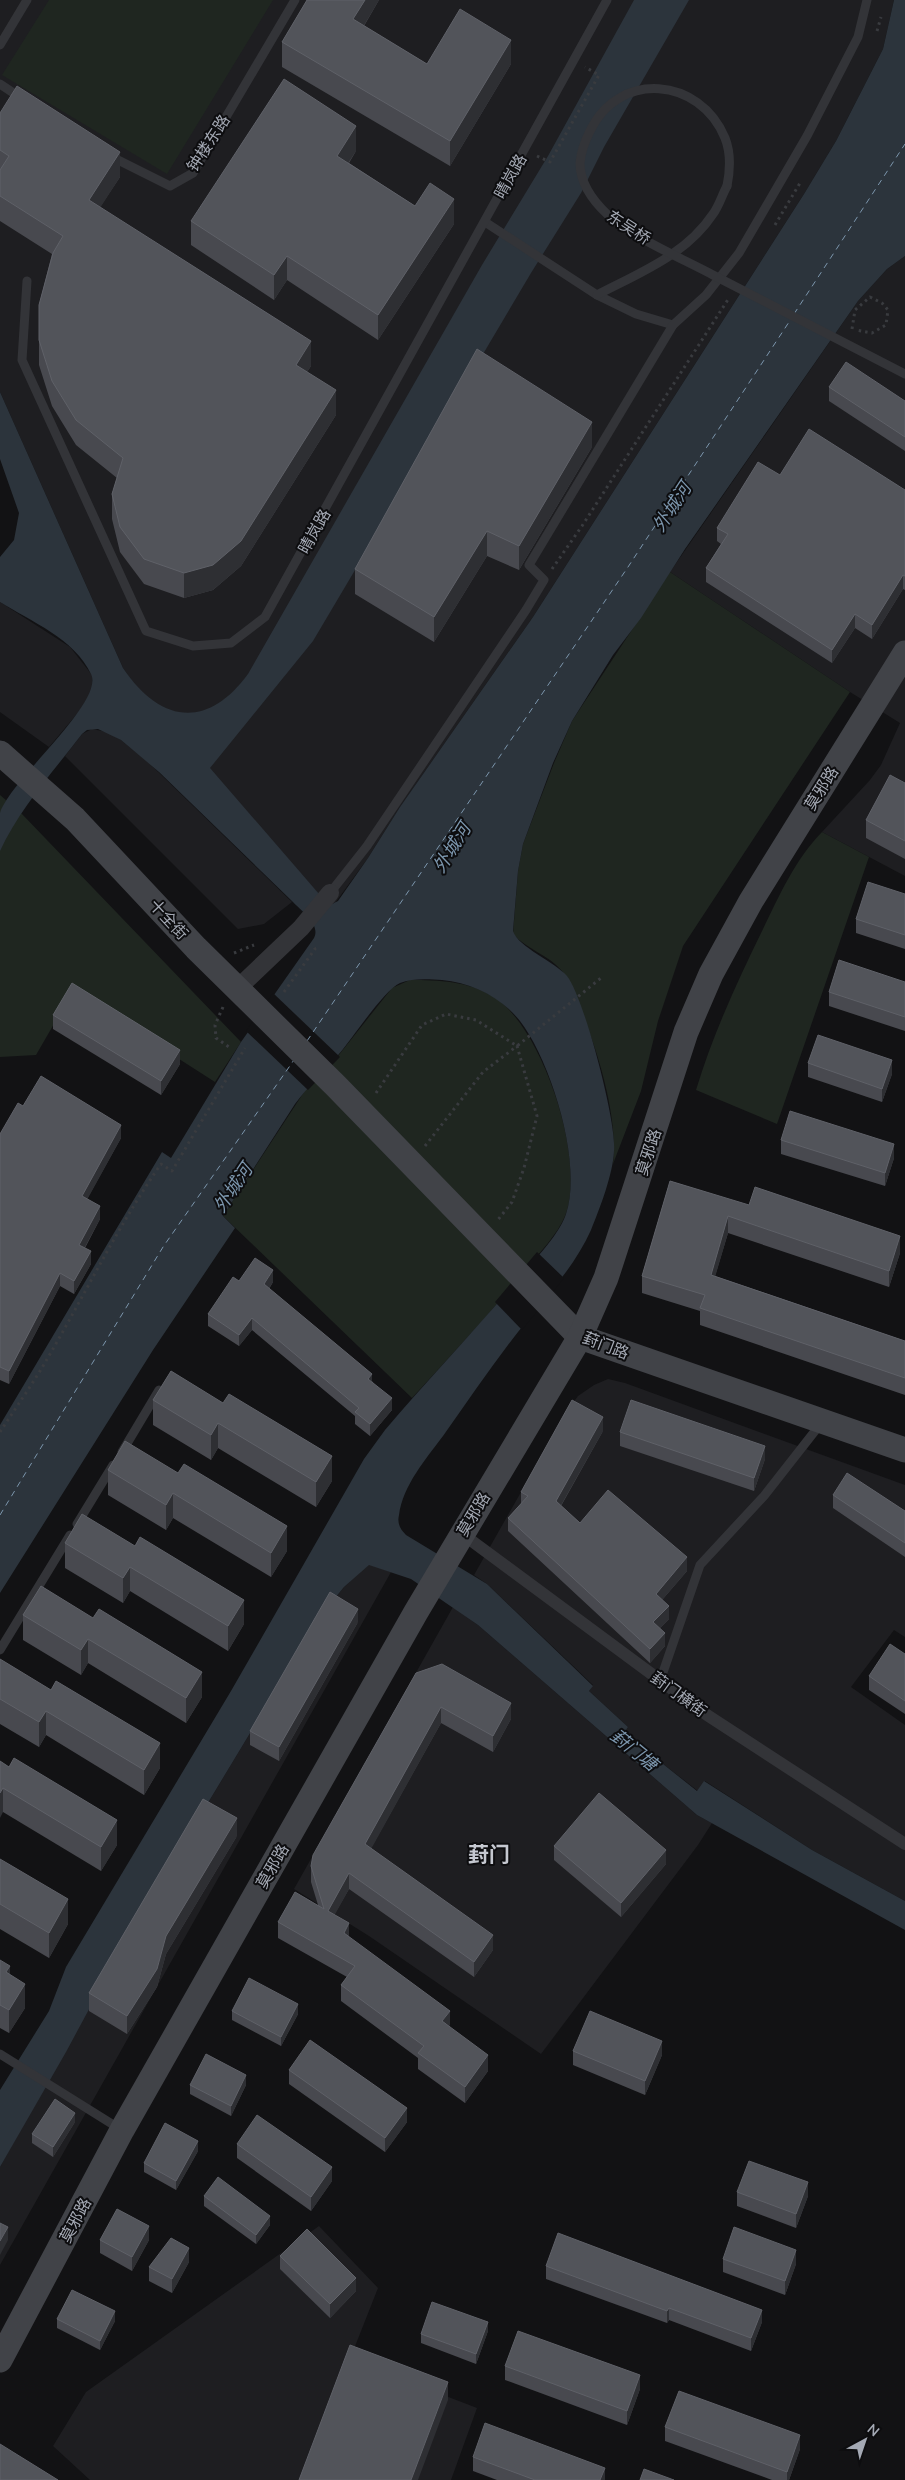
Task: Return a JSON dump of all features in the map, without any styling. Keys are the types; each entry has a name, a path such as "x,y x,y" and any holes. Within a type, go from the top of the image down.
{"main road":[{"name":"莫邪路","path":"0,2360 122,2130 457,1541 580,1337 606,1278 686,1032 711,974 751,901 905,653"},
{"name":"十全街","path":"0,753 75,819 196,948 336,1086"},
{"name":"葑门路","path":"336,1086 361,1114 484,1237 580,1337 905,1450"}],"street":[{"path":"242,994 306,923 330,893"},
{"name":"葑门横街","path":"457,1541 707,1715 905,1844"}],"lane":[{"path":"0,45 27,0"},
{"name":"钟楼东路","path":"105,152 170,186 193,173 295,0"},
{"name":"晴岚路","path":"27,281 22,360 146,631 193,646 231,643 265,617 607,0"},
{"path":"330,893 367,846 526,610 544,580 529,565 674,325 706,295 739,253 807,136 858,37 867,0"},
{"path":"0,84 32,105"},
{"name":"东吴桥","path":"597,295 664,260 692,239 714,213 726,186 730,170 728,152 725,138 718,125 704,107 689,97 669,90 633,90 604,108 583,145 580,164 584,185 597,204 610,216 674,255 905,374"},
{"path":"485,222 597,295 636,314 674,325"},
{"path":"0,1650 163,1384"},
{"path":"660,1681 700,1565 764,1496 823,1420"},
{"path":"1,2054 122,2130"}],"path":[{"path":"550,162 599,75"},
{"path":"852,329 872,333 886,325 888,310 882,303 870,297 855,310 852,329 857,349"},
{"path":"544,580 582,526 725,304"},
{"path":"284,992 315,949"},
{"path":"411,1164 483,1072 601,978"},
{"path":"229,1047 216,1038 215,1025 220,1010 242,994"},
{"path":"361,1114 422,1025 446,1014 476,1020 517,1046 538,1116 524,1168 512,1202 484,1237"},
{"path":"0,1432 39,1372 112,1241 146,1186 161,1164 172,1171 245,1048"}],"shaded area":[{"path":"0,0 894,0 883,49 836,141 804,194 533,617 400,807 368,858 335,903 326,902 146,703 123,668 0,392"},
{"path":"49,0 273,0 167,174 2,75"},
{"path":"905,256 905,876 822,832 870,780 881,765 900,723 850,692 670,572 858,301 887,269"},
{"path":"670,572 850,692 683,946 658,1021 641,1091 613,1164 614,1144 608,1099 596,1052 580,1009 566,978 557,965 524,944 513,934 518,871 523,844 572,721"},
{"path":"0,602 70,647 92,675 93,685 87,702 49,747 0,712"},
{"path":"92,729 107,732 121,740 148,762 292,902 264,924 238,929 65,756 82,734"},
{"path":"0,795 21,813 241,1042 215,1082 73,991 36,1055 0,1057"},
{"path":"822,832 869,857 777,1124 696,1090 726,1008 776,903 796,866"},
{"path":"410,980 453,982 474,988 494,997 512,1013 529,1037 544,1066 556,1098 565,1131 570,1163 570,1192 565,1216 558,1230 485,1318 412,1398 223,1216 306,1089 338,1056 392,988"},
{"path":"608,1379 625,1383 905,1485 905,1637 894,1630 851,1687 905,1725 905,1901 812,1850 705,1781 698,1791 623,1733 628,1727 589,1691 593,1685 487,1584 474,1575 567,1411 578,1396 594,1385"},
{"path":"369,1564 391,1572 0,2265 0,2167 136,1922 322,1614 344,1587"},
{"path":"453,1607 478,1625 697,1815 712,1823 698,1845 541,2054 369,1936 294,1889"},
{"path":"319,2226 378,2288 350,2359 477,2408 451,2480 90,2480 53,2446 86,2392"}],"water":[{"path":"634,0 689,0 604,147 581,193 531,273 313,641 210,768 326,902 332,904 338,901 400,807 533,617 804,194 836,141 883,49 894,0 905,0 905,256 887,269 858,301 685,549 641,618 613,655 572,721 553,763 523,844 518,871 513,931 516,937 529,949 567,976 574,988 590,1033 605,1089 614,1136 613,1160 609,1180 598,1212 584,1244 558,1283 499,1357 416,1473 405,1493 398,1521 406,1535 487,1584 593,1686 589,1691 628,1727 624,1733 697,1791 704,1781 812,1850 905,1901 905,1930 697,1815 478,1625 411,1579 369,1565 344,1587 322,1614 136,1922 66,2052 0,2167 0,2090 49,2011 66,1967 231,1691 364,1459 385,1430 508,1291 559,1229 566,1214 570,1193 570,1168 567,1142 553,1086 532,1039 512,1012 495,998 464,984 432,979 405,981 393,988 385,995 339,1054 295,1104 223,1216 235,1228 153,1350 0,1593 0,1425 162,1152 171,1158 241,1042 314,938 315,928 305,914 159,772 121,740 98,729 87,730 82,734 27,805 0,851 0,813 7,799 20,781 71,722 92,687 91,674 84,662 74,651 51,632 0,602 0,557 14,540 19,513 0,459 0,392 123,668 137,686 152,700 168,709 184,713 200,711 216,704 232,692 248,674 482,265 548,156"}],"pier":[{"path":"273,993 340,1057 308,1090 246,1031"},
{"path":"537,1252 564,1278 522,1330 495,1302"}],"building":[{"path":"307,0 365,0 353,19 427,64 460,9 511,40 450,141 282,42"},
{"path":"284,79 356,126 337,156 415,206 430,183 454,199 378,315 287,256 274,275 191,221"},
{"path":"17,86 120,152 89,200 311,341 296,365 336,390 241,541 213,565 184,573 144,559 120,527 112,494 123,458 76,420 52,381 39,340 39,305 53,253 63,236 0,196 0,170 9,156 0,150 0,113"},
{"path":"477,349 592,422 519,546 487,531 434,617 355,569"},
{"path":"846,362 905,401 905,437 829,387"},
{"path":"809,429 905,490 905,576 903,575 872,625 855,614 832,650 706,568 728,534 717,528 758,462 780,475"},
{"path":"890,775 905,783 905,841 866,820"},
{"path":"868,882 905,894 905,935 856,919"},
{"path":"839,960 905,982 905,1017 829,992"},
{"path":"72,983 180,1050 161,1081 53,1015"},
{"path":"818,1035 892,1060 882,1089 808,1063"},
{"path":"41,1076 121,1125 82,1196 100,1206 79,1245 91,1251 74,1281 60,1273 9,1371 0,1367 0,1134 18,1103 23,1106"},
{"path":"790,1111 894,1144 885,1173 781,1140"},
{"path":"670,1181 749,1205 755,1187 900,1236 889,1271 728,1216 711,1275 905,1341 905,1378 700,1308 705,1295 642,1276"},
{"path":"255,1258 273,1270 264,1284 372,1374 368,1379 392,1398 370,1424 355,1412 359,1408 252,1318 239,1335 208,1314 233,1277 239,1281"},
{"path":"171,1371 223,1403 229,1394 332,1456 316,1482 218,1423 211,1435 153,1400"},
{"path":"572,1400 603,1417 556,1501 580,1523 608,1490 687,1557 656,1594 669,1606 653,1622 665,1633 650,1649 508,1518 528,1496 521,1492"},
{"path":"631,1400 765,1446 754,1478 620,1432"},
{"path":"125,1441 178,1473 184,1464 287,1526 271,1553 173,1493 166,1505 108,1470"},
{"path":"847,1473 905,1511 905,1543 833,1495"},
{"path":"82,1514 135,1546 140,1537 244,1600 228,1626 130,1567 123,1578 65,1543"},
{"path":"41,1586 93,1618 99,1609 202,1672 186,1698 88,1639 81,1650 23,1615"},
{"path":"330,1592 358,1609 279,1747 250,1731"},
{"path":"890,1644 905,1654 905,1701 869,1676"},
{"path":"0,1659 51,1690 56,1681 160,1743 144,1770 46,1711 39,1722 0,1699"},
{"path":"442,1664 511,1703 493,1736 441,1707 365,1844 493,1935 474,1962 349,1873 328,1911 349,1923 344,1933 450,2011 442,2021 488,2055 465,2087 418,2053 424,2046 341,1985 355,1966 278,1922 295,1892 324,1909 311,1866 313,1855 416,1673"},
{"path":"14,1758 117,1820 101,1847 3,1788 0,1793 0,1761 9,1767"},
{"path":"599,1793 666,1850 621,1903 554,1846"},
{"path":"203,1799 237,1818 166,1936 157,1969 127,2016 89,1993"},
{"path":"0,1859 68,1899 49,1933 0,1904"},
{"path":"0,1960 10,1966 6,1972 25,1984 9,2010 0,2005"},
{"path":"249,1978 298,2004 281,2037 232,2011"},
{"path":"590,2011 662,2041 645,2081 573,2051"},
{"path":"310,2040 407,2108 385,2138 289,2070"},
{"path":"206,2054 246,2075 231,2106 190,2085"},
{"path":"55,2099 75,2113 53,2147 32,2134"},
{"path":"257,2115 332,2167 311,2197 237,2144"},
{"path":"165,2123 198,2141 176,2181 144,2163"},
{"path":"749,2161 808,2182 796,2214 737,2192"},
{"path":"218,2177 270,2216 256,2235 204,2196"},
{"path":"117,2209 149,2226 132,2257 100,2240"},
{"path":"0,2223 8,2227 0,2241"},
{"path":"734,2227 796,2250 785,2281 723,2259"},
{"path":"307,2229 356,2278 330,2304 280,2256"},
{"path":"558,2233 762,2310 751,2338 669,2308 667,2311 546,2266"},
{"path":"171,2238 189,2248 172,2279 149,2267"},
{"path":"72,2290 115,2311 100,2341 57,2319"},
{"path":"432,2302 488,2322 476,2354 421,2334"},
{"path":"518,2331 640,2375 627,2411 505,2366"},
{"path":"350,2345 448,2382 411,2480 299,2480"},
{"path":"679,2391 800,2435 787,2472 665,2427"},
{"path":"485,2423 605,2468 600,2480 535,2480 473,2457"},
{"path":"0,2444 58,2480 0,2480"},
{"path":"644,2469 674,2480 640,2480"}],"ferry route":[{"path":"794,314 905,144"},
{"path":"307,1041 628,567 791,319"},
{"path":"0,1515 163,1247 294,1060"}],"district":[{"name":"葑门","path":"489,1855"}],"water label":[{"name":"外城河","path":"672,507"},
{"name":"外城河","path":"452,848"},
{"name":"外城河","path":"233,1188"},
{"name":"葑门塘","path":"634,1750"}]}
